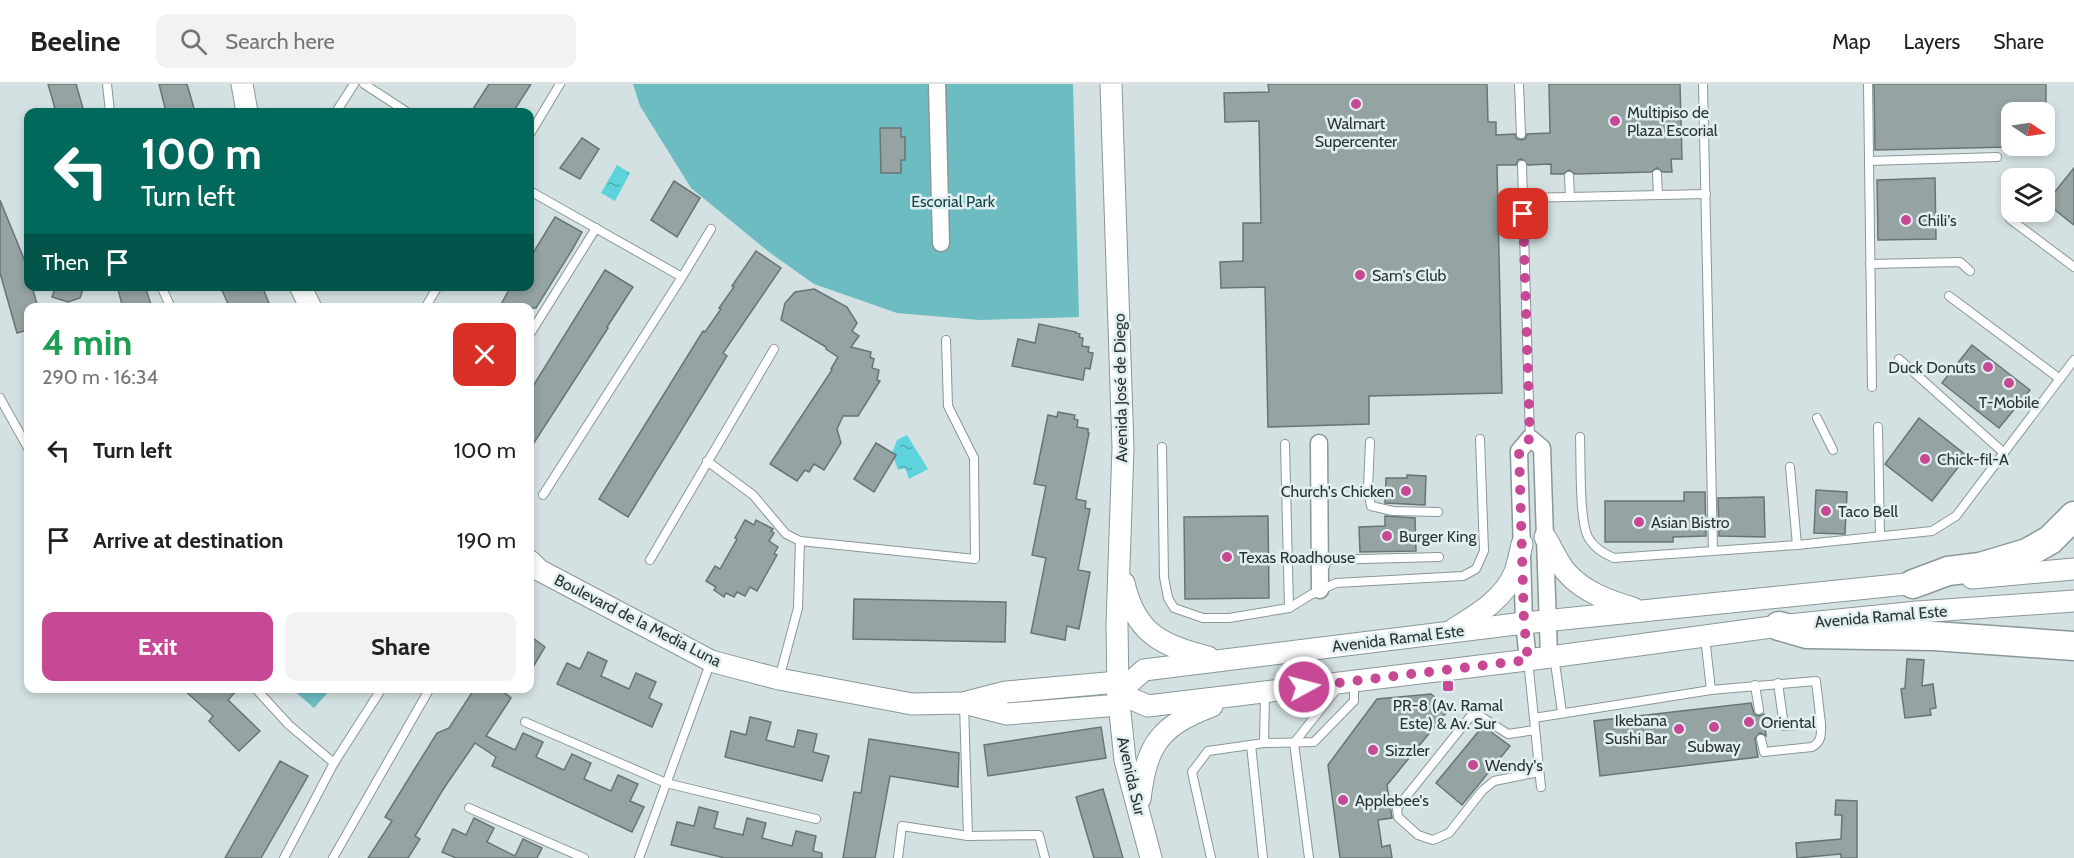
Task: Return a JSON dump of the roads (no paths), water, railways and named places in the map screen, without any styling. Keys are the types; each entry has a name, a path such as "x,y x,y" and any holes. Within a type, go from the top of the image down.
{"highway":[{"path":"1912,584 1948,572 1980,567 2027,553 2050,540 2074,516"},
{"path":"1779,626 1807,634 1934,636 2074,646"}],"street":[{"path":"242,84 246,108"},
{"path":"937,84 941,243"},
{"name":"Avenida José de Diego","path":"1111,84 1122,448 1118,693"},
{"path":"1528,660 1524,623 1519,451 1530,438 1542,448 1548,620 1552,657"},
{"path":"1319,443 1323,588"},
{"path":"1545,537 1567,572 1588,590 1609,601 1642,611"},
{"path":"1448,632 1490,606 1515,572 1522,544"},
{"path":"1119,563 1127,597 1146,629 1162,642 1179,650 1224,660"},
{"name":"Boulevard de la Media Luna","path":"534,565 539,570 711,661 779,679 912,704 964,703 1006,692 1118,693"},
{"name":"Avenida Ramal Este","path":"2074,569 1548,620 1144,670 1118,693 1148,706 1552,657 1779,626 1917,612 2074,601"},
{"name":"Avenida Sur","path":"1118,693 1125,760 1151,858"},
{"path":"1139,808 1143,771 1154,744 1168,728 1193,713 1243,695"}],"lane":[{"path":"107,84 110,108"},
{"path":"339,108 354,84"},
{"path":"364,84 400,108"},
{"path":"534,127 560,84"},
{"path":"1519,84 1521,134"},
{"path":"1703,84 1713,551"},
{"path":"1868,84 1872,387"},
{"path":"1869,161 1997,157"},
{"path":"1522,165 1530,438"},
{"path":"1657,174 1658,195"},
{"path":"1569,176 1570,197"},
{"path":"534,193 682,278"},
{"path":"1523,198 1706,194"},
{"path":"2014,222 2074,267"},
{"path":"534,328 596,228"},
{"path":"543,495 711,229"},
{"path":"1870,264 1960,262 1970,271"},
{"path":"1949,296 2060,379"},
{"path":"707,461 753,495 786,534 800,542 975,559 974,458 948,406 946,340"},
{"path":"650,560 774,348"},
{"path":"1899,359 2004,453"},
{"path":"1580,437 1583,523 1588,538 1601,552 1614,558 1932,531 1956,516 2074,360"},
{"path":"0,398 24,441"},
{"path":"1817,418 1833,450"},
{"path":"1878,427 1880,536"},
{"path":"1162,447 1164,576 1168,598 1174,608 1203,618 1228,618 1289,608 1336,582 1463,576 1476,568 1484,551 1480,439"},
{"path":"1370,442 1368,488 1371,506 1394,511 1438,512"},
{"path":"1285,444 1289,608"},
{"path":"1790,467 1797,544"},
{"path":"779,679 798,608 800,542"},
{"path":"1323,588 1324,560 1439,557"},
{"path":"1705,636 1711,690"},
{"path":"1552,657 1562,712"},
{"path":"1528,660 1541,787"},
{"path":"639,858 711,661"},
{"path":"1534,718 1711,690 1816,681 1821,724 1821,739 1817,744 1812,747 1764,752 1761,739"},
{"path":"1211,858 1192,772 1208,751 1264,743 1294,742 1314,742 1354,700 1348,682 1294,742 1309,858"},
{"path":"1778,683 1784,726 1821,724"},
{"path":"1755,685 1759,710"},
{"path":"1264,743 1265,692"},
{"path":"260,693 289,725 334,763"},
{"path":"284,858 334,763 379,693"},
{"path":"333,858 427,693"},
{"path":"964,703 968,836"},
{"path":"1535,730 1508,734 1474,712 1397,808 1398,818 1418,835 1433,840 1449,833 1482,791 1494,781 1539,772"},
{"path":"525,722 666,783 816,819"},
{"path":"1251,745 1263,858"},
{"path":"470,808 584,858"},
{"path":"898,858 902,826 968,836 1039,835 1046,858"}],"water":[{"path":"617,165 630,173 615,201 601,193"},
{"path":"907,435 928,469 909,479 905,468 898,470 892,453 897,440"}],"place":[{"name":"Walmart Supercenter","path":"1356,104"},
{"name":"Multipiso de Plaza Escorial","path":"1615,121"},
{"name":"Chili's","path":"1906,220"},
{"name":"Sam's Club","path":"1360,275"},
{"name":"Duck Donuts","path":"1988,367"},
{"name":"T-Mobile","path":"2009,383"},
{"name":"Chick-fil-A","path":"1925,459"},
{"name":"Church's Chicken","path":"1406,491"},
{"name":"Taco Bell","path":"1826,511"},
{"name":"Asian Bistro","path":"1639,522"},
{"name":"Burger King","path":"1387,536"},
{"name":"Texas Roadhouse","path":"1227,557"},
{"name":"PR-8 (Av. Ramal Este) & Av. Sur","path":"1448,686"},
{"name":"Oriental","path":"1749,722"},
{"name":"Subway","path":"1714,727"},
{"name":"Ikebana Sushi Bar","path":"1679,729"},
{"name":"Sizzler","path":"1373,750"},
{"name":"Wendy's","path":"1473,765"},
{"name":"Applebee's","path":"1343,800"}],"park label":[{"name":"Escorial Park","path":"953,201"}]}
